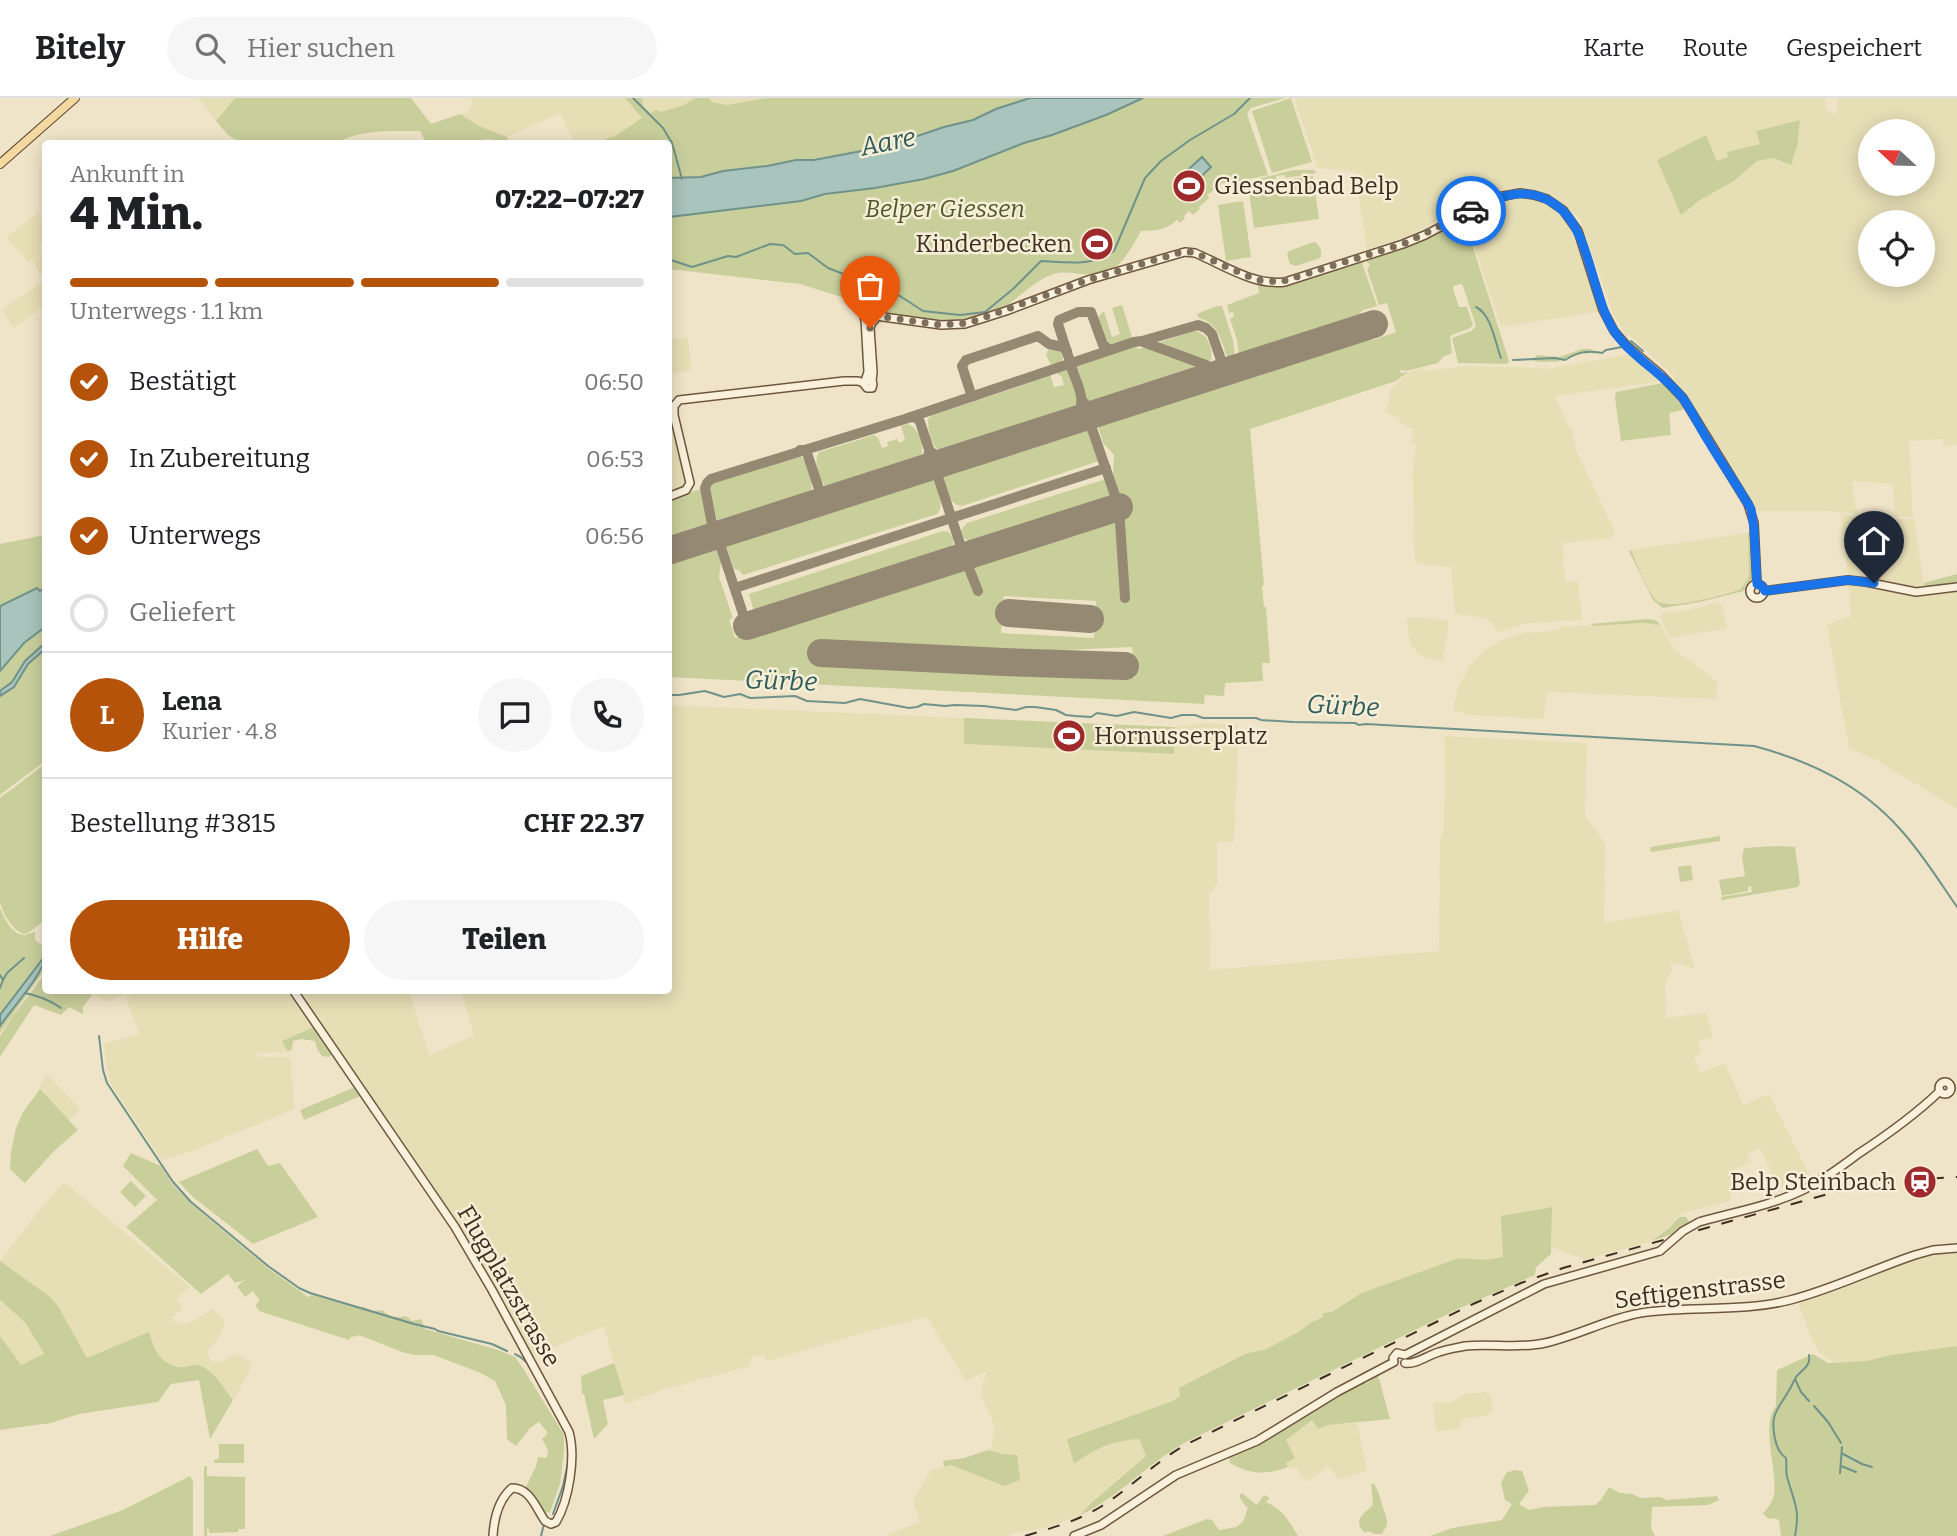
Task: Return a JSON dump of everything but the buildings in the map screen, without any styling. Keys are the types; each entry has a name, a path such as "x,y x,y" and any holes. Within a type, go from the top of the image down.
{"main road":[{"path":"0,164 75,98"}],"street":[{"path":"672,496 687,490 690,483 674,415 674,406 679,400 844,381 867,381 873,372 871,319 941,325 969,323 1088,280 1185,251 1265,282 1290,281 1410,242 1498,197 1513,193 1528,194 1553,202 1573,222 1610,325 1627,346 1683,398 1751,509 1757,584"},
{"path":"1764,591 1848,580 1916,592 1957,587"},
{"path":"1757,584 1762,586 1764,591"},
{"path":"1757,584 1750,590 1753,596 1761,597 1764,591"},
{"name":"Flugplatzstrasse","path":"296,994 455,1227 498,1300 569,1432 573,1456 570,1478 556,1522 551,1524 545,1521 533,1501 516,1487 512,1488 500,1503 493,1536"},
{"path":"1082,1536 1169,1479 1257,1441 1337,1392 1394,1362 1398,1366 1405,1359 1544,1284 1660,1251 1683,1231 1699,1222 1769,1203 1803,1190 1889,1133 1927,1104 1940,1091 1941,1083 1950,1083 1957,1076"},
{"name":"Seftigenstrasse","path":"1405,1359 1411,1364 1441,1351 1467,1346 1520,1346 1542,1343 1635,1314 1787,1301 1915,1255 1957,1248"},
{"path":"1074,1536 1092,1530"}],"shaded area":[{"path":"199,98 235,98 216,121"},
{"path":"472,98 625,98 642,118 605,140 573,140 560,113 507,137 479,126 460,114 471,108"},
{"path":"642,98 696,98 676,112 650,114 643,106"},
{"path":"709,98 770,98 727,105 712,102"},
{"path":"1297,98 1826,98 1825,109 1836,115 1837,98 1957,98 1957,445 1944,446 1942,439 1909,441 1913,517 1895,517 1893,484 1853,481 1858,514 1757,511 1673,375 1630,336 1627,337 1614,316 1579,218 1563,203 1549,194 1533,189 1517,187 1504,190 1492,193 1408,236 1367,250 1355,171 1318,168 1295,101","holes":["1800,120 1795,156 1757,161 1734,181 1680,215 1706,135 1717,161 1729,157 1728,152 1760,144 1757,131"]},
{"path":"1518,195 1541,199 1558,209 1574,229 1602,311 1501,327 1471,236 1469,232 1456,231 1452,225 1497,199"},
{"path":"39,213 42,220 42,246 39,248 42,252 42,277 32,259 28,262 6,237"},
{"path":"42,282 42,307 14,328 2,309"},
{"path":"688,337 692,370 672,373 672,340"},
{"path":"1630,354 1662,379 1658,382 1555,396 1572,429 1576,450 1614,530 1614,535 1610,538 1562,543 1565,582 1578,581 1582,620 1529,623 1498,632 1485,618 1455,614 1451,567 1415,563 1413,474 1416,443 1411,442 1414,429 1399,423 1400,419 1386,412 1391,390 1407,373 1423,368 1425,371 1469,366 1542,370"},
{"path":"672,410 688,479 686,488 672,494"},
{"path":"1841,514 1875,519 1914,519 1925,590 1848,578"},
{"path":"1748,533 1749,576 1741,589 1698,601 1662,604 1653,597 1631,550"},
{"path":"1848,582 1900,591 1957,589 1957,809 1878,761 1849,748 1827,624 1851,616"},
{"path":"1718,602 1722,605 1727,628 1670,638 1661,614"},
{"path":"1406,618 1449,621 1443,661 1421,656 1410,644"},
{"path":"1642,623 1661,625 1674,649 1717,681 1716,699 1547,692 1544,719 1469,715 1453,710 1458,688 1471,664 1485,650 1502,640 1523,633 1560,630 1561,627"},
{"path":"672,705 964,718 964,744 1174,754 1175,727 1205,723 1239,725 1234,842 1217,842 1217,885 1209,894 1210,970 1439,951 1445,736 1587,743 1585,816 1605,843 1604,923 1678,910 1695,969 1670,961 1672,970 1665,983 1666,1018 1706,1013 1713,1037 1698,1041 1701,1054 1694,1056 1700,1073 1725,1063 1743,1105 1769,1094 1810,1176 1779,1189 1760,1148 1747,1154 1751,1163 1733,1170 1737,1189 1730,1191 1731,1201 1678,1216 1652,1241 1585,1260 1552,1247 1552,1207 1503,1257 1486,1260 1459,1258 1360,1294 1332,1312 1323,1313 1323,1317 1300,1331 1179,1388 1180,1396 1174,1401 1068,1438 1089,1453 1123,1440 1139,1439 1146,1456 1101,1494 1081,1515 1042,1529 1008,1536 885,1536 920,1522 913,1501 930,1471 951,1465 1004,1486 1016,1455 988,1450 995,1430 981,1395 987,1371 966,1381 927,1317 765,1362 765,1354 751,1357 750,1366 662,1390 625,1404 604,1326 531,1357 458,1223 298,994 410,994 429,1055 474,1036 462,994 672,994"},
{"path":"94,994 126,994 106,1002"},
{"path":"294,994 321,1036 314,1027 282,1041 288,1052 256,1053 258,1057 291,1059 294,1109 193,1151 161,1160 111,1085 107,1069 104,1044 140,1034 127,996"},
{"path":"47,1074 80,1109 69,1121 39,1088"},
{"path":"64,1182 190,1287 176,1298 183,1308 172,1317 175,1322 191,1322 213,1309 224,1320 217,1340 207,1351 210,1360 219,1363 234,1355 244,1357 252,1364 233,1400 212,1373 197,1365 182,1367 165,1363 155,1351 87,1358 58,1306 49,1296 0,1261"},
{"path":"1957,1251 1957,1346 1866,1361 1833,1362 1820,1353 1809,1333 1798,1301 1889,1266 1934,1253"},
{"path":"0,1300 25,1322 44,1355 21,1365 0,1336"},
{"path":"1484,1392 1491,1396 1493,1411 1486,1416 1461,1419 1460,1429 1436,1431 1433,1403 1452,1402 1464,1394"},
{"path":"1312,1419 1318,1429 1328,1425 1357,1423 1367,1471 1339,1479 1328,1466 1307,1482 1296,1467 1290,1469 1286,1463 1286,1440"}],"green space":[{"path":"235,98 411,98 431,124 460,114 508,140 424,140 420,131 399,131 366,133 342,140 236,140 216,121"},
{"name":"Belper Giessen","path":"625,98 642,98 643,106 650,113 684,105 696,98 709,98 712,102 727,105 767,98 1285,98 1251,108 1247,114 1268,175 1223,183 1207,195 1209,198 1200,209 1193,215 1189,211 1180,223 1177,220 1160,229 1141,231 1125,257 1112,269 1094,274 1055,274 1039,281 992,313 977,318 946,321 882,313 876,308 800,284 672,269 672,140 605,140 642,118"},
{"path":"1291,98 1312,162 1272,173 1252,111"},
{"path":"1800,120 1797,147 1791,165 1774,158 1757,161 1734,181 1700,200 1681,215 1657,160 1706,135 1717,161 1728,157 1727,152 1760,144 1756,131"},
{"path":"1293,170 1315,170 1316,173 1250,181"},
{"path":"1313,176 1319,219 1254,228 1248,185"},
{"path":"1243,201 1251,257 1226,261 1218,205"},
{"path":"1444,229 1448,236 1464,233 1470,238 1509,361 1507,364 1458,363 1452,338 1471,331 1476,326 1461,284 1453,289 1459,307 1467,307 1473,325 1450,336 1452,353 1438,363 1400,370 1401,373 1408,372 1396,381 1250,429 1270,663 1262,663 1263,681 1225,683 1224,696 1205,695 1204,704 672,677 672,560 718,545 721,563 719,577 733,618 729,620 735,638 1115,515 1122,598 1129,598 1123,504 1113,476 1114,455 1103,443 1097,423 1237,377 1240,379 1241,376 1361,337 1373,340 1396,332 1387,303 1379,305 1367,269 1370,265 1366,261 1367,258","holes":["1004,596 1096,601 1094,638 1001,633","814,644 1001,653 1132,647 1135,678 813,664"]},
{"path":"1314,242 1320,249 1320,258 1296,266 1290,264 1287,255 1289,251"},
{"path":"1361,260 1377,306 1363,310 1355,319 1239,357 1230,319 1234,316 1233,312 1229,313 1227,305 1259,293 1257,283 1278,285"},
{"path":"1122,305 1132,337 1109,346 1101,333 1098,317 1104,311 1112,337 1120,334 1112,308"},
{"path":"1222,306 1233,340 1235,356 1231,359 1227,357 1215,328 1197,314"},
{"path":"1194,331 1199,332 1209,342 1211,361 1157,343"},
{"path":"1132,346 1139,349 1149,346 1205,368 1095,403 1087,401 1076,372 1079,364"},
{"path":"1054,348 1063,352 1064,356 1060,364 1051,365 1046,355 1048,350"},
{"path":"1582,349 1597,353 1583,353 1556,362 1532,360 1537,355 1559,357"},
{"path":"1065,369 1070,373 1079,401 1076,409 943,452 933,443 928,423 932,415 1050,374 1054,387 1064,385 1057,372"},
{"path":"1663,383 1684,407 1669,413 1671,435 1621,441 1616,392"},
{"path":"908,424 916,430 921,439 920,459 833,488 824,485 817,466 819,452 874,435 882,448 888,446 887,442 897,439 899,443 905,440 901,426"},
{"path":"1089,425 1099,461 962,506 950,498 943,472"},
{"path":"798,454 810,472 810,494 728,522 717,520 709,491 711,482"},
{"path":"932,476 941,505 937,514 743,575 734,569 725,543"},
{"path":"1106,479 1113,496 975,541 968,541 963,537 961,530 967,523"},
{"path":"701,489 708,527 672,540 672,498"},
{"path":"943,531 949,532 953,538 953,545 948,550 754,612 749,594"},
{"path":"1748,533 1751,533 1752,579 1746,584 1744,591 1663,608 1653,600 1629,551 1631,550 1656,600 1662,603 1684,603 1741,589 1749,576"},
{"path":"42,536 42,763 0,795 0,544"},
{"path":"1957,574 1957,589 1925,594 1924,583"},
{"path":"1655,620 1661,625 1591,624"},
{"name":"Hornusserplatz","path":"964,718 1175,727 1174,754 964,744"},
{"path":"42,766 42,922 23,934 15,929 5,916 0,903 0,798"},
{"path":"1720,836 1720,841 1651,852 1650,847"},
{"path":"1795,847 1800,883 1798,887 1722,900 1721,897 1752,892 1751,886 1748,891 1722,896 1719,880 1745,876 1742,857 1744,848"},
{"path":"1691,865 1693,880 1680,882 1678,867"},
{"path":"0,908 13,930 23,935 35,931 35,940 42,945 42,960 5,1008 8,1015 42,969 42,973 0,1033"},
{"path":"42,978 42,994 92,995 83,1007 83,1014 69,1007 61,1015 34,1005 0,1057 0,1036"},
{"path":"314,1027 333,1054 329,1057 322,1056 315,1041 301,1039 293,1041 292,1049 288,1052 282,1041"},
{"path":"358,1088 363,1095 304,1120 300,1110"},
{"path":"40,1089 78,1130 53,1152 25,1183 10,1169 11,1152 16,1128 23,1112"},
{"path":"257,1149 268,1166 280,1163 318,1217 253,1244 193,1197 179,1182"},
{"path":"131,1153 161,1166 172,1184 196,1208 269,1269 308,1297 312,1295 373,1311 382,1310 393,1316 406,1316 412,1321 421,1319 425,1329 515,1357 564,1435 560,1484 550,1512 540,1514 524,1491 538,1457 547,1456 547,1448 542,1439 548,1433 539,1422 530,1428 516,1446 507,1439 506,1405 495,1381 433,1355 402,1352 359,1335 352,1336 349,1340 259,1311 255,1305 260,1301 253,1291 245,1297 237,1286 245,1280 235,1283 228,1274 201,1294 126,1227 157,1200 123,1166"},
{"path":"131,1181 146,1196 135,1207 120,1192"},
{"path":"1552,1207 1551,1254 1536,1267 1535,1275 1458,1309 1186,1442 1109,1499 1081,1515 1146,1456 1139,1439 1121,1441 1105,1446 1074,1464 1067,1439 1173,1401 1180,1396 1179,1388 1245,1354 1266,1349 1323,1317 1323,1313 1332,1312 1360,1294 1459,1258 1486,1260 1503,1257 1501,1216"},
{"path":"1679,1217 1686,1217 1689,1222 1673,1234 1652,1241 1669,1228"},
{"path":"0,1261 49,1296 58,1306 87,1358 149,1332 156,1350 167,1363 180,1367 197,1365 208,1370 233,1400 210,1439 199,1380 171,1384 158,1402 0,1430 0,1336 21,1365 44,1354 25,1322 0,1300"},
{"path":"1957,1346 1957,1536 1781,1536 1779,1520 1769,1519 1763,1514 1771,1503 1775,1485 1769,1436 1771,1414 1776,1406 1777,1370 1813,1354 1828,1363 1866,1361"},
{"path":"614,1363 624,1395 603,1400 608,1424 594,1439 582,1394 581,1376"},
{"path":"1378,1375 1390,1419 1328,1425 1318,1429 1312,1420 1286,1440 1295,1458 1286,1463 1288,1467 1259,1472 1245,1470 1230,1463 1229,1457 1258,1445"},
{"path":"219,1444 244,1444 244,1463 214,1463 214,1460 219,1459"},
{"path":"988,1450 1017,1455 1020,1480 1004,1486 951,1465 944,1467 943,1461"},
{"path":"204,1466 207,1466 207,1476 245,1477 245,1529 238,1529 238,1532 209,1533 207,1529 207,1536 204,1536"},
{"path":"1522,1471 1529,1491 1519,1504 1529,1510 1595,1505 1609,1487 1641,1498 1660,1497 1667,1500 1717,1496 1719,1500 1708,1505 1652,1507 1651,1528 1655,1536 1430,1536 1452,1528 1502,1520 1512,1504 1505,1500 1501,1483 1506,1473"},
{"path":"190,1476 193,1481 193,1536 50,1536 123,1510"},
{"path":"1371,1484 1374,1484 1378,1491 1387,1520 1382,1534 1368,1531 1365,1533 1359,1525 1360,1518 1373,1505"},
{"path":"1242,1493 1257,1505 1264,1495 1269,1497 1265,1502 1280,1511 1298,1536 1163,1536 1207,1519 1212,1520 1219,1530 1236,1527 1243,1522 1248,1507 1239,1496"}],"water":[{"path":"1030,98 1143,98 1052,135 924,179 825,194 801,201 672,217 672,178 701,177 723,171 796,160 814,160 888,146 973,120"},
{"path":"1202,157 1211,167 1188,188 1179,178"},
{"path":"37,588 42,589 42,629 24,643 0,671 0,606"},
{"path":"42,646 42,652 28,664 14,687 0,696 0,691 12,682 25,661"},
{"path":"42,960 42,967 34,981 0,1026 0,1015"}],"waterway":[{"path":"633,98 663,128 670,140"},
{"path":"672,260 692,267 728,256 736,257 770,244 783,245 795,254 808,253 828,268 900,296 923,311 960,315 985,312 1041,261 1088,261 1114,251 1145,178 1161,161 1234,114 1250,98"},
{"path":"672,143 682,179"},
{"path":"1476,307 1486,316 1501,358"},
{"path":"1631,341 1643,351"},
{"path":"1513,360 1565,360 1583,352 1602,353 1622,347"},
{"name":"Gürbe","path":"672,695 705,691 724,697 740,694 750,698 795,696 807,701 845,703 860,699 909,708 924,704 1016,710 1035,707 1056,710 1066,715 1091,717 1097,713 1117,716 1134,712 1171,718 1195,715 1203,718 1355,723 1754,746 1815,767 1869,800 1908,838 1957,907"},
{"path":"3,980 24,958"},
{"path":"0,975 3,980 0,988"},
{"path":"25,993 61,1008"},
{"path":"99,1036 107,1083 173,1182 191,1202 268,1266 310,1293 492,1344 507,1351"},
{"path":"515,1354 525,1361 536,1378"},
{"path":"1795,1536 1796,1507 1787,1477 1786,1458 1778,1447 1773,1424 1778,1409 1796,1377 1807,1365 1809,1355"},
{"path":"1795,1379 1809,1401"},
{"path":"1814,1406 1841,1443"},
{"path":"1840,1473 1842,1447"},
{"path":"1843,1454 1872,1467"},
{"path":"553,1514 568,1463"},
{"path":"1841,1466 1856,1472"},
{"path":"541,1536 544,1524"}],"taxiway":[{"path":"1073,371 1059,320 1078,312 1091,312 1103,345 1110,350"},
{"path":"697,541 709,536 713,529 705,488 711,479 905,419 1134,342 1198,325 1206,328 1212,334 1221,360 1219,369 1213,375"},
{"path":"974,396 962,366 966,360 1038,336 1067,351"},
{"path":"1143,342 1206,365"},
{"path":"1221,360 1227,366 1237,367"},
{"path":"1070,421 1080,409 1081,403 1071,367"},
{"path":"1082,400 1119,507 1125,598"},
{"path":"1083,402 1092,410 1104,410"},
{"path":"911,417 920,422 978,591"},
{"path":"800,450 807,453 819,489 818,498 811,505"},
{"path":"930,451 940,459 952,459"},
{"path":"917,470 927,462 929,452"},
{"path":"735,588 1106,468"},
{"path":"819,489 825,496 837,496"},
{"path":"713,524 721,531 731,530"},
{"path":"714,526 747,626"}],"runway":[{"path":"672,550 1374,324"},
{"path":"747,626 1119,507"},
{"path":"1009,613 1090,619"},
{"path":"821,653 1125,666"}],"railway":[{"path":"1025,1536 1084,1516 1113,1499 1187,1444 1521,1283 1563,1268 1846,1189 1907,1180 1957,1177"}],"way so far":[{"path":"870,328 876,316 941,325 969,323 1088,280 1185,251 1265,282 1290,281 1403,244 1471,211"}],"place":[{"name":"Giessenbad Belp","path":"1189,186"},
{"name":"Kinderbecken","path":"1097,244"},
{"name":"Hornusserplatz","path":"1069,736"},
{"name":"Belp Steinbach","path":"1920,1182"}],"route":[{"path":"1471,211 1498,197 1520,193 1547,199 1573,222 1610,325 1619,338 1683,398 1751,509 1757,584 1762,586 1764,591 1848,580 1874,583"}],"water label":[{"name":"Aare","path":"888,142"}]}
